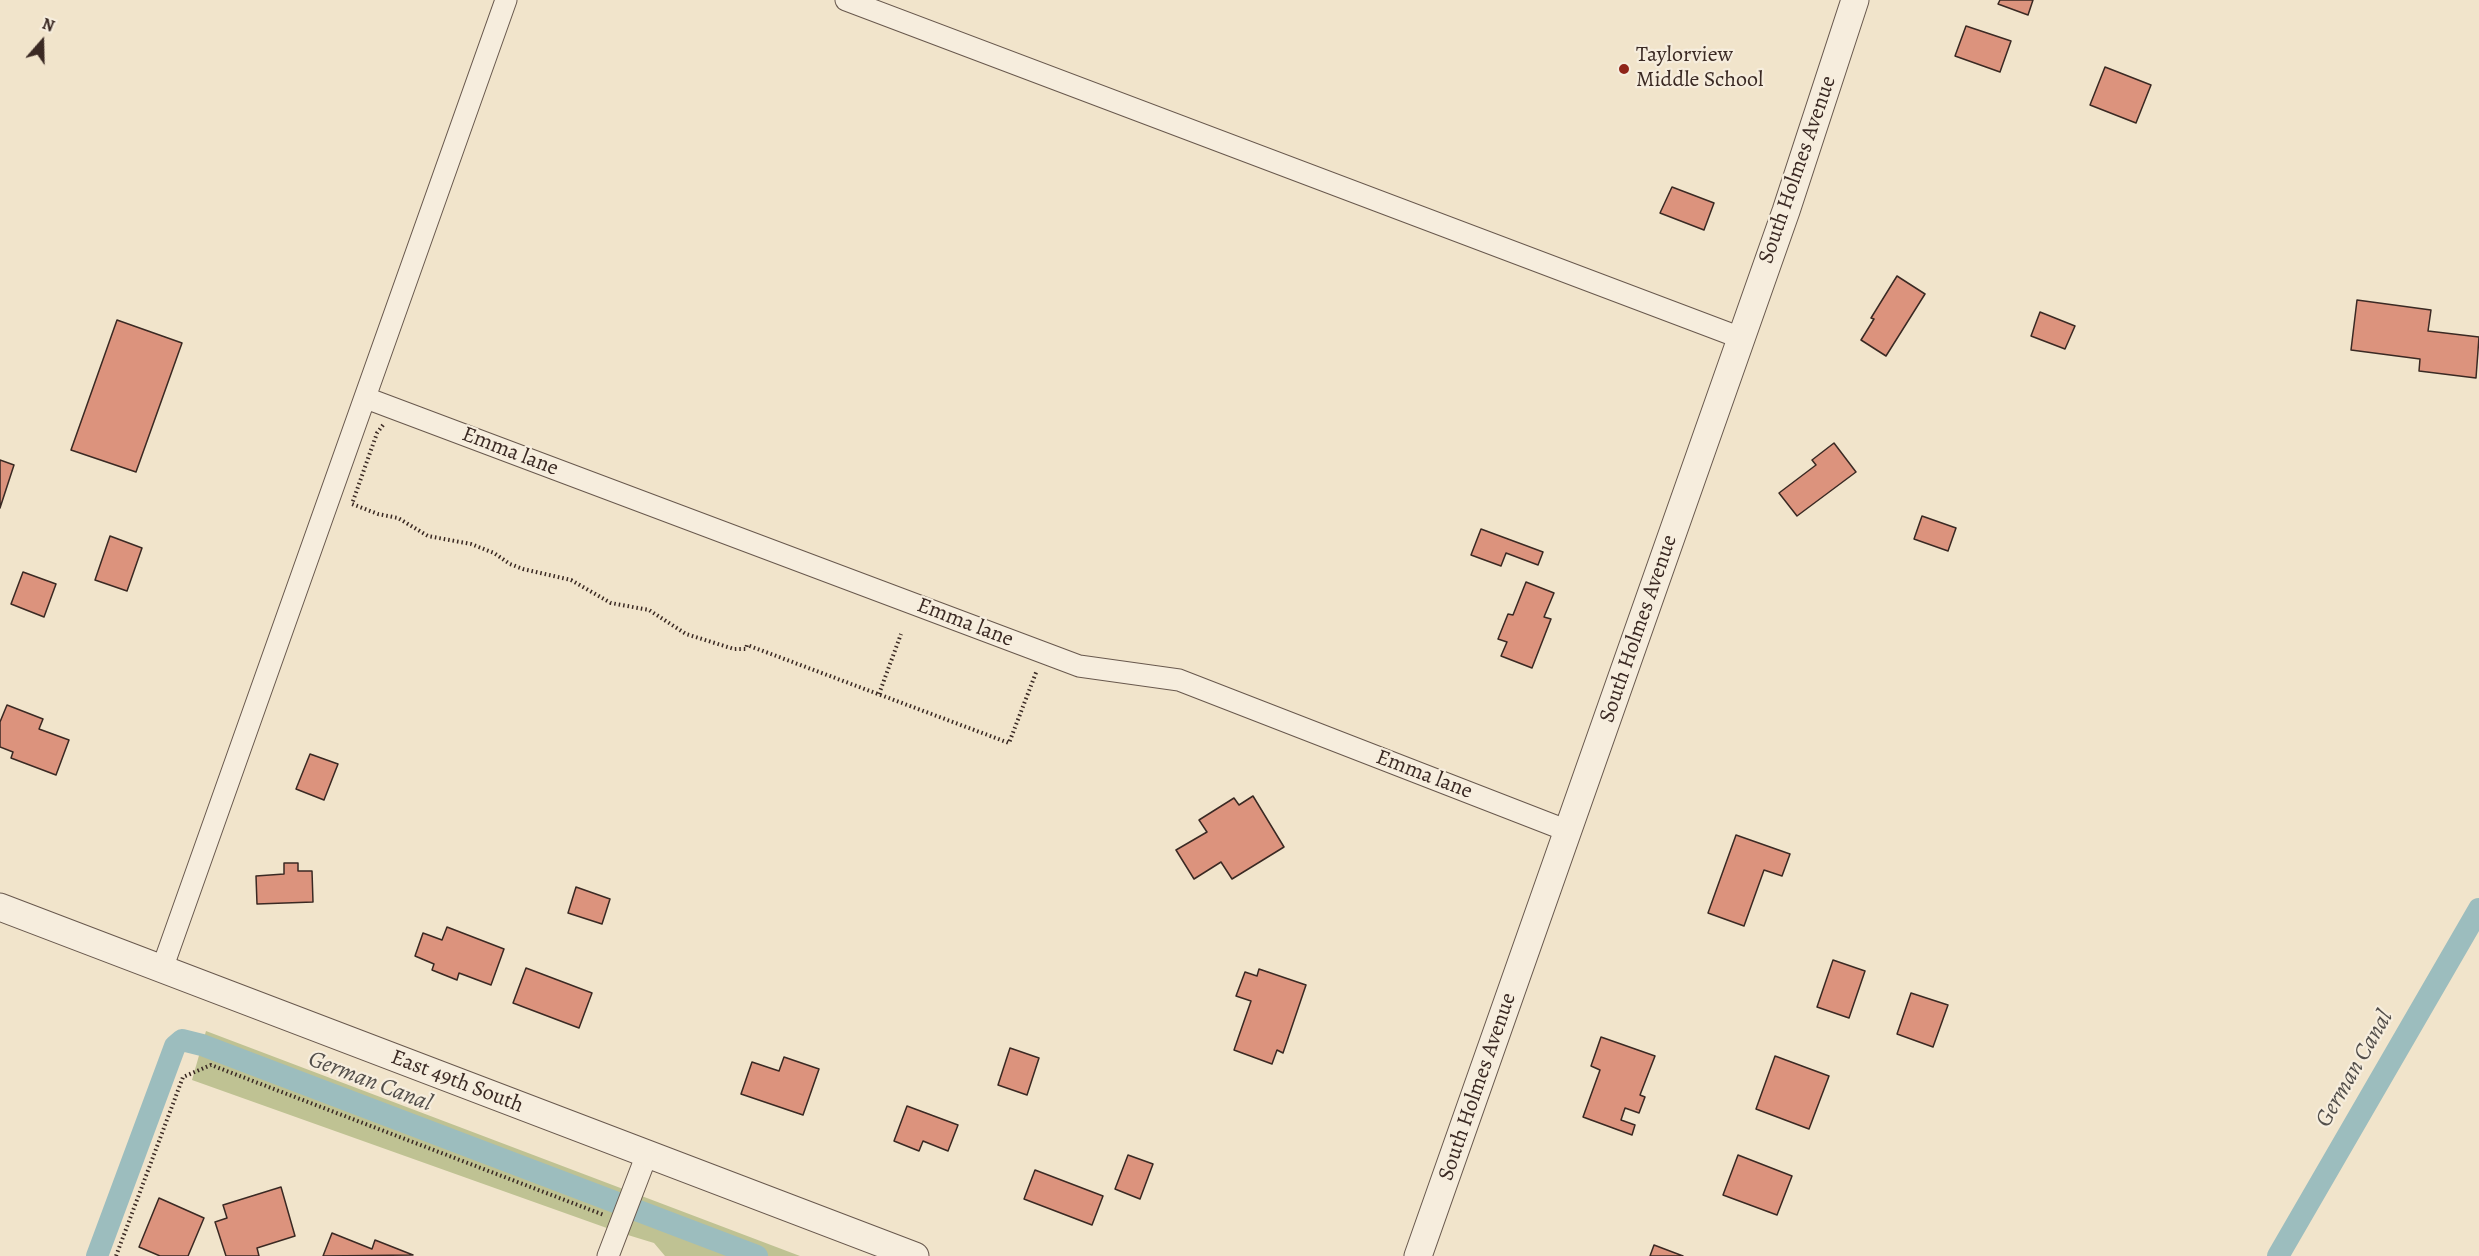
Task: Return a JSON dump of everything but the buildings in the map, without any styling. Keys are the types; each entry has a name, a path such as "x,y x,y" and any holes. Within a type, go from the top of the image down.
{"street":[{"path":"162,969 506,0"},
{"path":"846,0 1741,338"},
{"name":"South Holmes Avenue","path":"1418,1256 1788,203 1855,0"},
{"name":"Emma lane","path":"366,398 1079,666 1179,680 1568,831"},
{"name":"East 49th South","path":"0,907 915,1256"},
{"path":"608,1256 646,1154"}],"path":[{"path":"384,425 377,433 352,504 378,514 398,518 428,536 471,544 494,553 523,570 572,580 611,603 649,610 686,634 734,649 746,649 747,645 1010,742 1040,663"},
{"path":"879,694 902,634"},
{"path":"116,1256 183,1077 212,1065 622,1222"}],"green space":[{"path":"206,1031 800,1256 665,1256 654,1243 192,1080"}],"waterway":[{"name":"German Canal","path":"2278,1256 2479,909"},
{"name":"German Canal","path":"97,1256 175,1046 182,1040 202,1045 757,1256"}],"place":[{"name":"Taylorview Middle School","path":"1624,69"}]}
